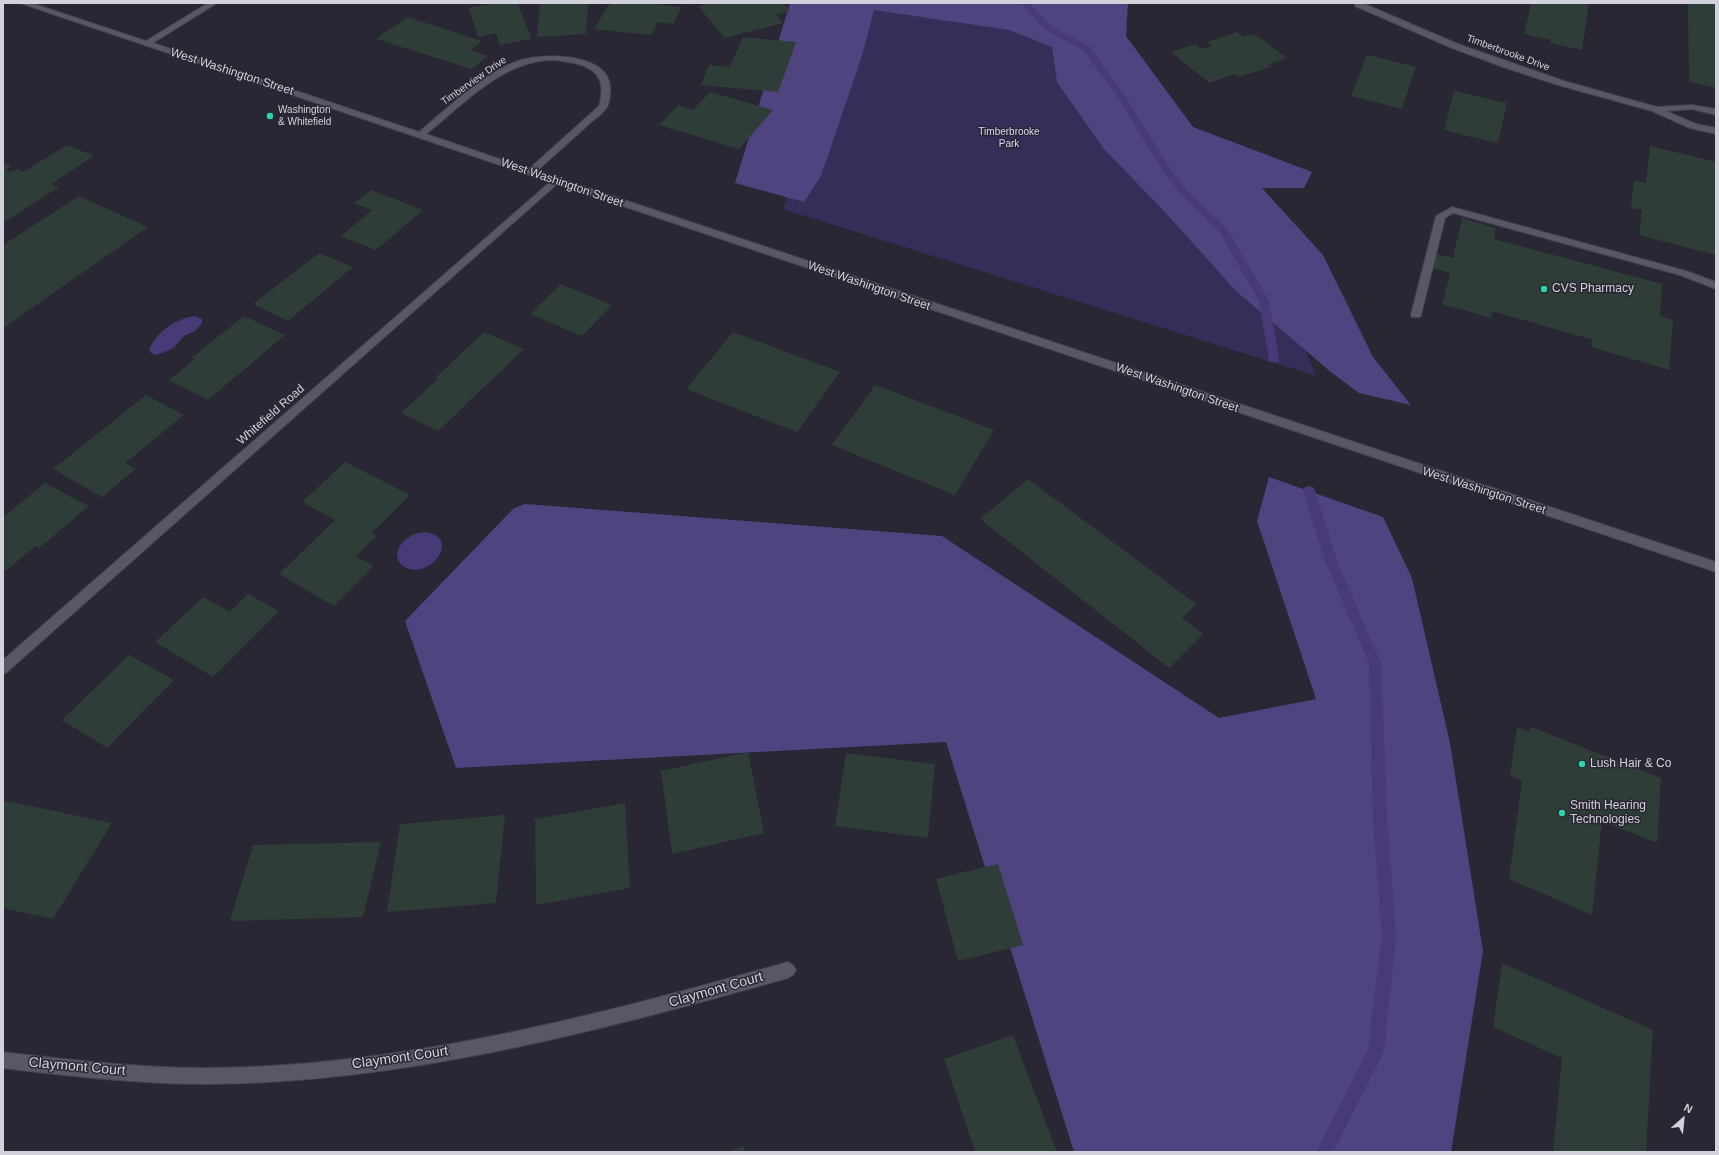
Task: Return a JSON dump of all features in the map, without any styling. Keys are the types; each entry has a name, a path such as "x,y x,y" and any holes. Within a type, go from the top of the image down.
{"street":[{"name":"West Washington Street","path":"24,3 1716,567"},
{"path":"146,44 213,3"},
{"name":"Timberbrooke Drive","path":"1358,4 1455,46 1506,65 1561,83 1655,109 1693,126 1716,131"},
{"name":"Timberview Drive","path":"420,135 499,75 527,60 553,58 580,61 599,71 607,81 607,94 603,107 531,172"},
{"name":"Timberbrooke Drive","path":"1655,109 1692,107 1716,112"},
{"name":"Whitefield Road","path":"3,668 556,181"},
{"path":"1416,315 1441,216 1452,210 1683,273 1716,286"},
{"name":"Claymont Court","path":"3,1060 89,1070 206,1076 288,1072 400,1061 548,1032 663,1005 788,970"}],"green space":[{"name":"Timberbrooke Park","path":"852,3 1090,3 1284,296 1316,376 783,209"}],"shaded area":[{"path":"790,3 1128,3 1126,36 1193,127 1312,172 1304,188 1262,188 1323,255 1373,357 1411,405 1359,393 1332,373 1236,291 1164,211 1104,149 1057,82 1052,47 1009,30 874,10 862,56 821,176 804,202 735,183"},
{"path":"195,316 202,319 202,323 195,331 184,336 174,348 157,355 151,353 149,350 152,343 162,332 174,323 188,317"},
{"path":"1269,477 1383,517 1412,578 1450,743 1483,951 1451,1152 1074,1152 946,742 456,768 405,621 514,508 525,504 942,536 1219,718 1316,699 1257,521"},
{"path":"426,532 437,536 442,542 442,550 438,557 432,564 414,570 400,564 397,555 403,542 413,535"}],"building":[{"path":"495,3 518,3 531,39 500,45 496,33 478,37 469,8"},
{"path":"540,3 588,3 586,34 537,37"},
{"path":"610,3 646,3 682,7 673,24 658,22 651,35 594,29"},
{"path":"711,3 783,3 790,11 776,14 783,23 725,38 698,6"},
{"path":"1524,3 1589,3 1582,50 1550,43 1551,40 1524,34 1531,5"},
{"path":"1688,3 1716,3 1716,88 1689,82"},
{"path":"407,17 482,41 470,50 488,56 471,69 376,39"},
{"path":"1237,32 1244,37 1254,34 1287,58 1268,64 1271,67 1238,77 1235,74 1209,83 1171,52 1195,44 1201,49 1212,46 1207,42"},
{"path":"743,37 796,42 778,92 701,85 709,65 730,67"},
{"path":"1367,55 1416,67 1402,109 1351,96"},
{"path":"1454,91 1507,103 1498,143 1444,130"},
{"path":"710,92 773,110 739,149 659,125 678,105 693,110"},
{"path":"67,145 94,156 51,184 59,187 3,223 3,162 12,166 5,170 11,172 17,169 23,172"},
{"path":"1650,146 1716,162 1716,255 1639,235 1642,210 1631,208 1634,180 1646,183"},
{"path":"371,190 423,210 376,250 341,236 372,210 354,203"},
{"path":"79,196 148,227 3,328 3,245"},
{"path":"1462,218 1496,228 1494,239 1662,284 1660,316 1673,320 1669,370 1591,347 1593,340 1492,311 1491,318 1442,304 1450,273 1426,266 1430,252 1453,258"},
{"path":"319,253 353,267 288,321 253,304"},
{"path":"561,284 612,305 582,336 530,314"},
{"path":"244,316 285,335 208,400 169,380 195,359 191,358"},
{"path":"484,332 524,349 438,431 401,413 438,379 435,378"},
{"path":"733,332 840,372 797,432 686,389"},
{"path":"875,385 994,430 955,495 832,445"},
{"path":"146,395 184,415 125,463 136,469 102,497 53,469"},
{"path":"345,462 410,495 372,533 377,536 356,556 374,566 334,606 279,574 335,520 302,502"},
{"path":"1028,479 1196,604 1182,618 1203,634 1169,668 980,519"},
{"path":"45,483 89,506 39,548 36,546 3,573 3,517"},
{"path":"248,594 279,611 213,677 155,642 203,597 230,612"},
{"path":"129,655 174,680 107,748 62,720"},
{"path":"1517,727 1530,732 1531,727 1661,778 1657,843 1602,821 1592,915 1509,879 1522,781 1510,775"},
{"path":"748,752 764,833 672,854 661,771"},
{"path":"846,753 935,764 928,838 835,826"},
{"path":"6,801 112,823 53,919 3,908 3,805"},
{"path":"625,803 630,888 536,905 535,819"},
{"path":"505,815 496,903 387,912 400,824"},
{"path":"381,842 363,917 230,921 253,845"},
{"path":"998,864 1023,945 958,961 936,879"},
{"path":"1502,963 1653,1030 1646,1152 1553,1152 1562,1058 1493,1027"},
{"path":"1013,1035 1057,1152 975,1152 944,1059"},
{"path":"744,1146 745,1152 726,1152"}],"waterway":[{"path":"1024,3 1049,28 1087,49 1121,96 1167,171 1187,196 1223,229 1264,301 1274,359"},
{"path":"1309,490 1331,561 1375,663 1380,818 1389,936 1376,1051 1324,1152"}],"place":[{"name":"Washington & Whitefield","path":"270,116"},
{"name":"CVS Pharmacy","path":"1544,289"},
{"name":"Lush Hair & Co","path":"1582,764"},
{"name":"Smith Hearing Technologies","path":"1562,813"}]}
